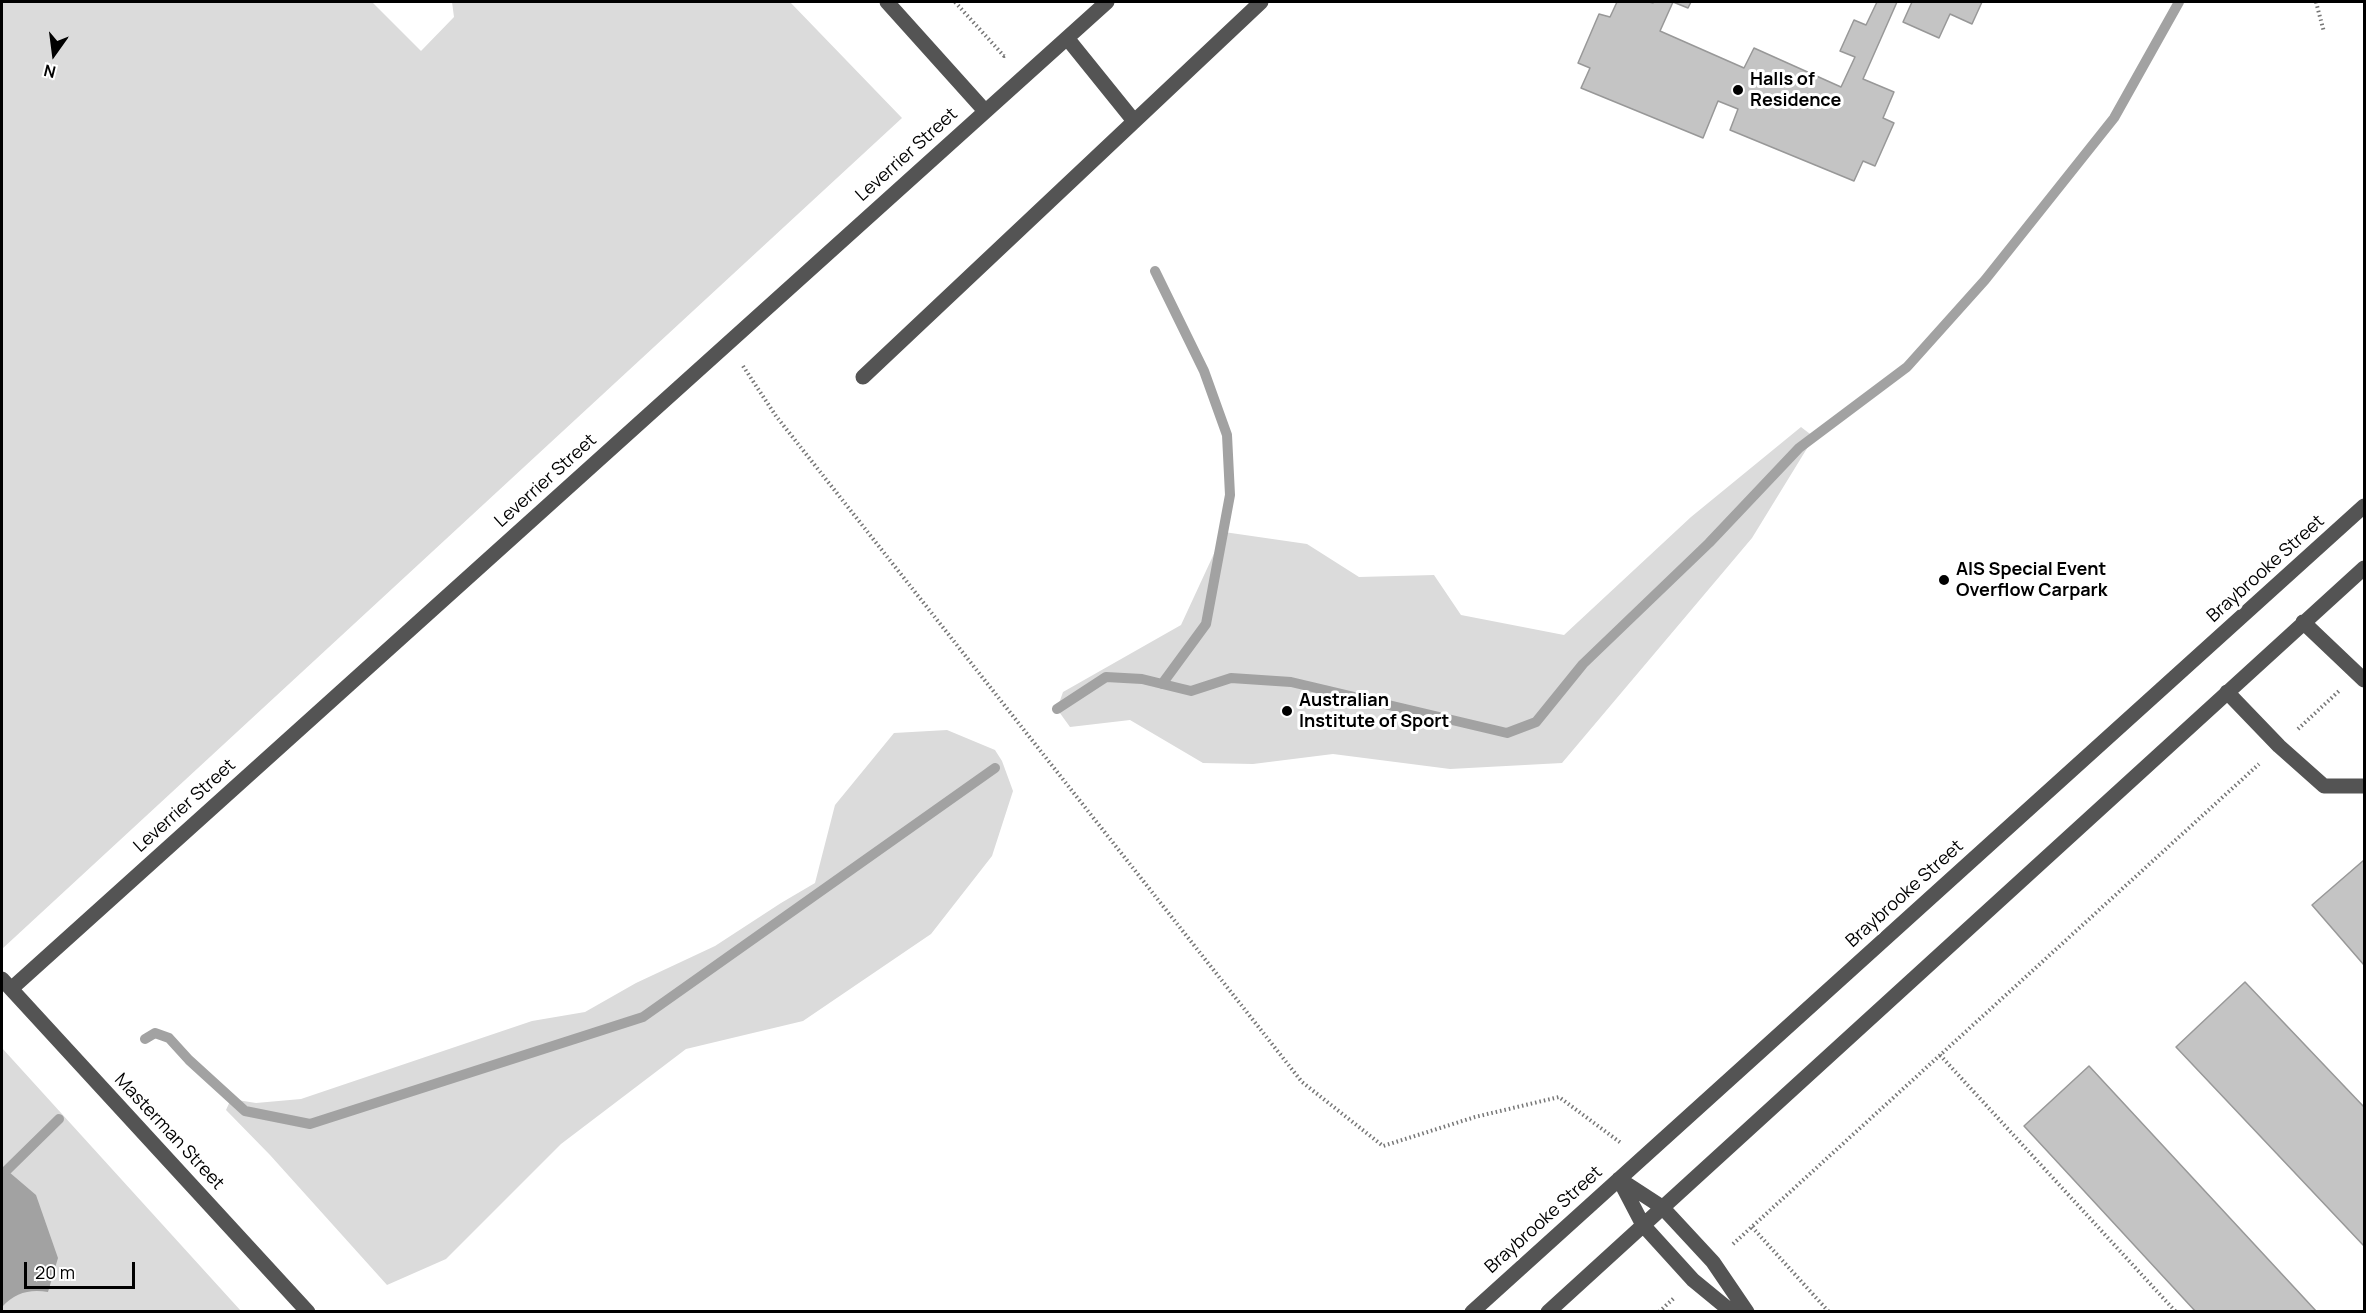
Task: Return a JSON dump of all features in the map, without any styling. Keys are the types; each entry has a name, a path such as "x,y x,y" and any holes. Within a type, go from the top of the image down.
{"street":[{"path":"886,2 985,111"},
{"name":"Leverrier Street","path":"6,984 728,343 1107,2"},
{"path":"862,377 1261,2"},
{"path":"1067,38 1134,121"},
{"name":"Braybrooke Street","path":"1472,1311 2364,506"},
{"path":"1548,1311 2364,568"},
{"path":"2303,622 2362,677"},
{"path":"2227,692 2279,746 2324,786 2364,786"},
{"name":"Masterman Street","path":"6,984 308,1311"},
{"path":"1619,1179 1662,1207 1713,1262 1747,1311"},
{"path":"1619,1179 1643,1226 1693,1280 1732,1311"}],"path":[{"path":"955,2 1004,56"},
{"path":"2316,2 2324,32"},
{"path":"728,343 776,416 1302,1082 1383,1146 1475,1117 1559,1097 1642,1158"},
{"path":"1713,1262 2279,746 2362,677"},
{"path":"1940,1054 2176,1311"},
{"path":"1752,1227 1829,1311"},
{"path":"1659,1311 1693,1280"}],"shaded area":[{"path":"2,2 372,2 421,51 454,17 452,2 790,2 902,118 2,949"},
{"path":"1801,427 1814,437 1752,538 1562,763 1450,769 1333,754 1253,764 1203,763 1130,720 1070,727 1057,709 1063,692 1181,625 1224,532 1307,544 1359,577 1434,575 1461,615 1564,635 1691,517"},
{"path":"947,730 995,750 1002,761 1013,791 992,856 931,934 803,1021 686,1049 561,1144 446,1259 387,1285 270,1155 226,1110 231,1099 256,1103 301,1099 532,1021 585,1012 636,983 715,946 815,883 835,805 894,733"},
{"path":"2,1048 241,1311 2,1311"},
{"path":"2,1166 36,1195 58,1258 48,1292 23,1293 12,1298 2,1307"}],"building":[{"name":"Halls of Residence","path":"1617,2 1673,2 1660,31 1744,68 1754,48 1841,87 1855,57 1840,51 1854,20 1866,25 1877,2 1897,2 1863,79 1894,92 1883,118 1894,123 1875,166 1863,161 1854,181 1730,130 1738,109 1718,101 1703,138 1581,88 1590,68 1578,63 1599,14 1610,17"},
{"path":"1673,2 1691,2 1688,8"},
{"path":"1912,2 1982,2 1972,24 1950,14 1939,38 1903,22"},
{"path":"2364,860 2364,965 2312,905"},
{"path":"2245,982 2364,1107 2364,1246 2176,1047"},
{"path":"2089,1066 2317,1312 2196,1312 2024,1126"}],"waterway":[{"path":"1057,709 1106,677 1142,679 1191,691 1231,678 1291,682 1507,733 1536,722 1583,664 1709,543 1799,448 1907,367 1985,280 2114,118 2179,2"},
{"path":"1155,271 1204,371 1227,435 1230,495 1206,624 1162,684"},
{"path":"145,1039 155,1033 169,1038 189,1060 245,1111 310,1124 643,1017 995,768"},
{"path":"7,1170 59,1119"}],"place":[{"name":"Halls of Residence","path":"1738,90"},
{"name":"AIS Special Event Overflow Carpark","path":"1944,580"},
{"name":"Australian Institute of Sport","path":"1287,711"}]}
